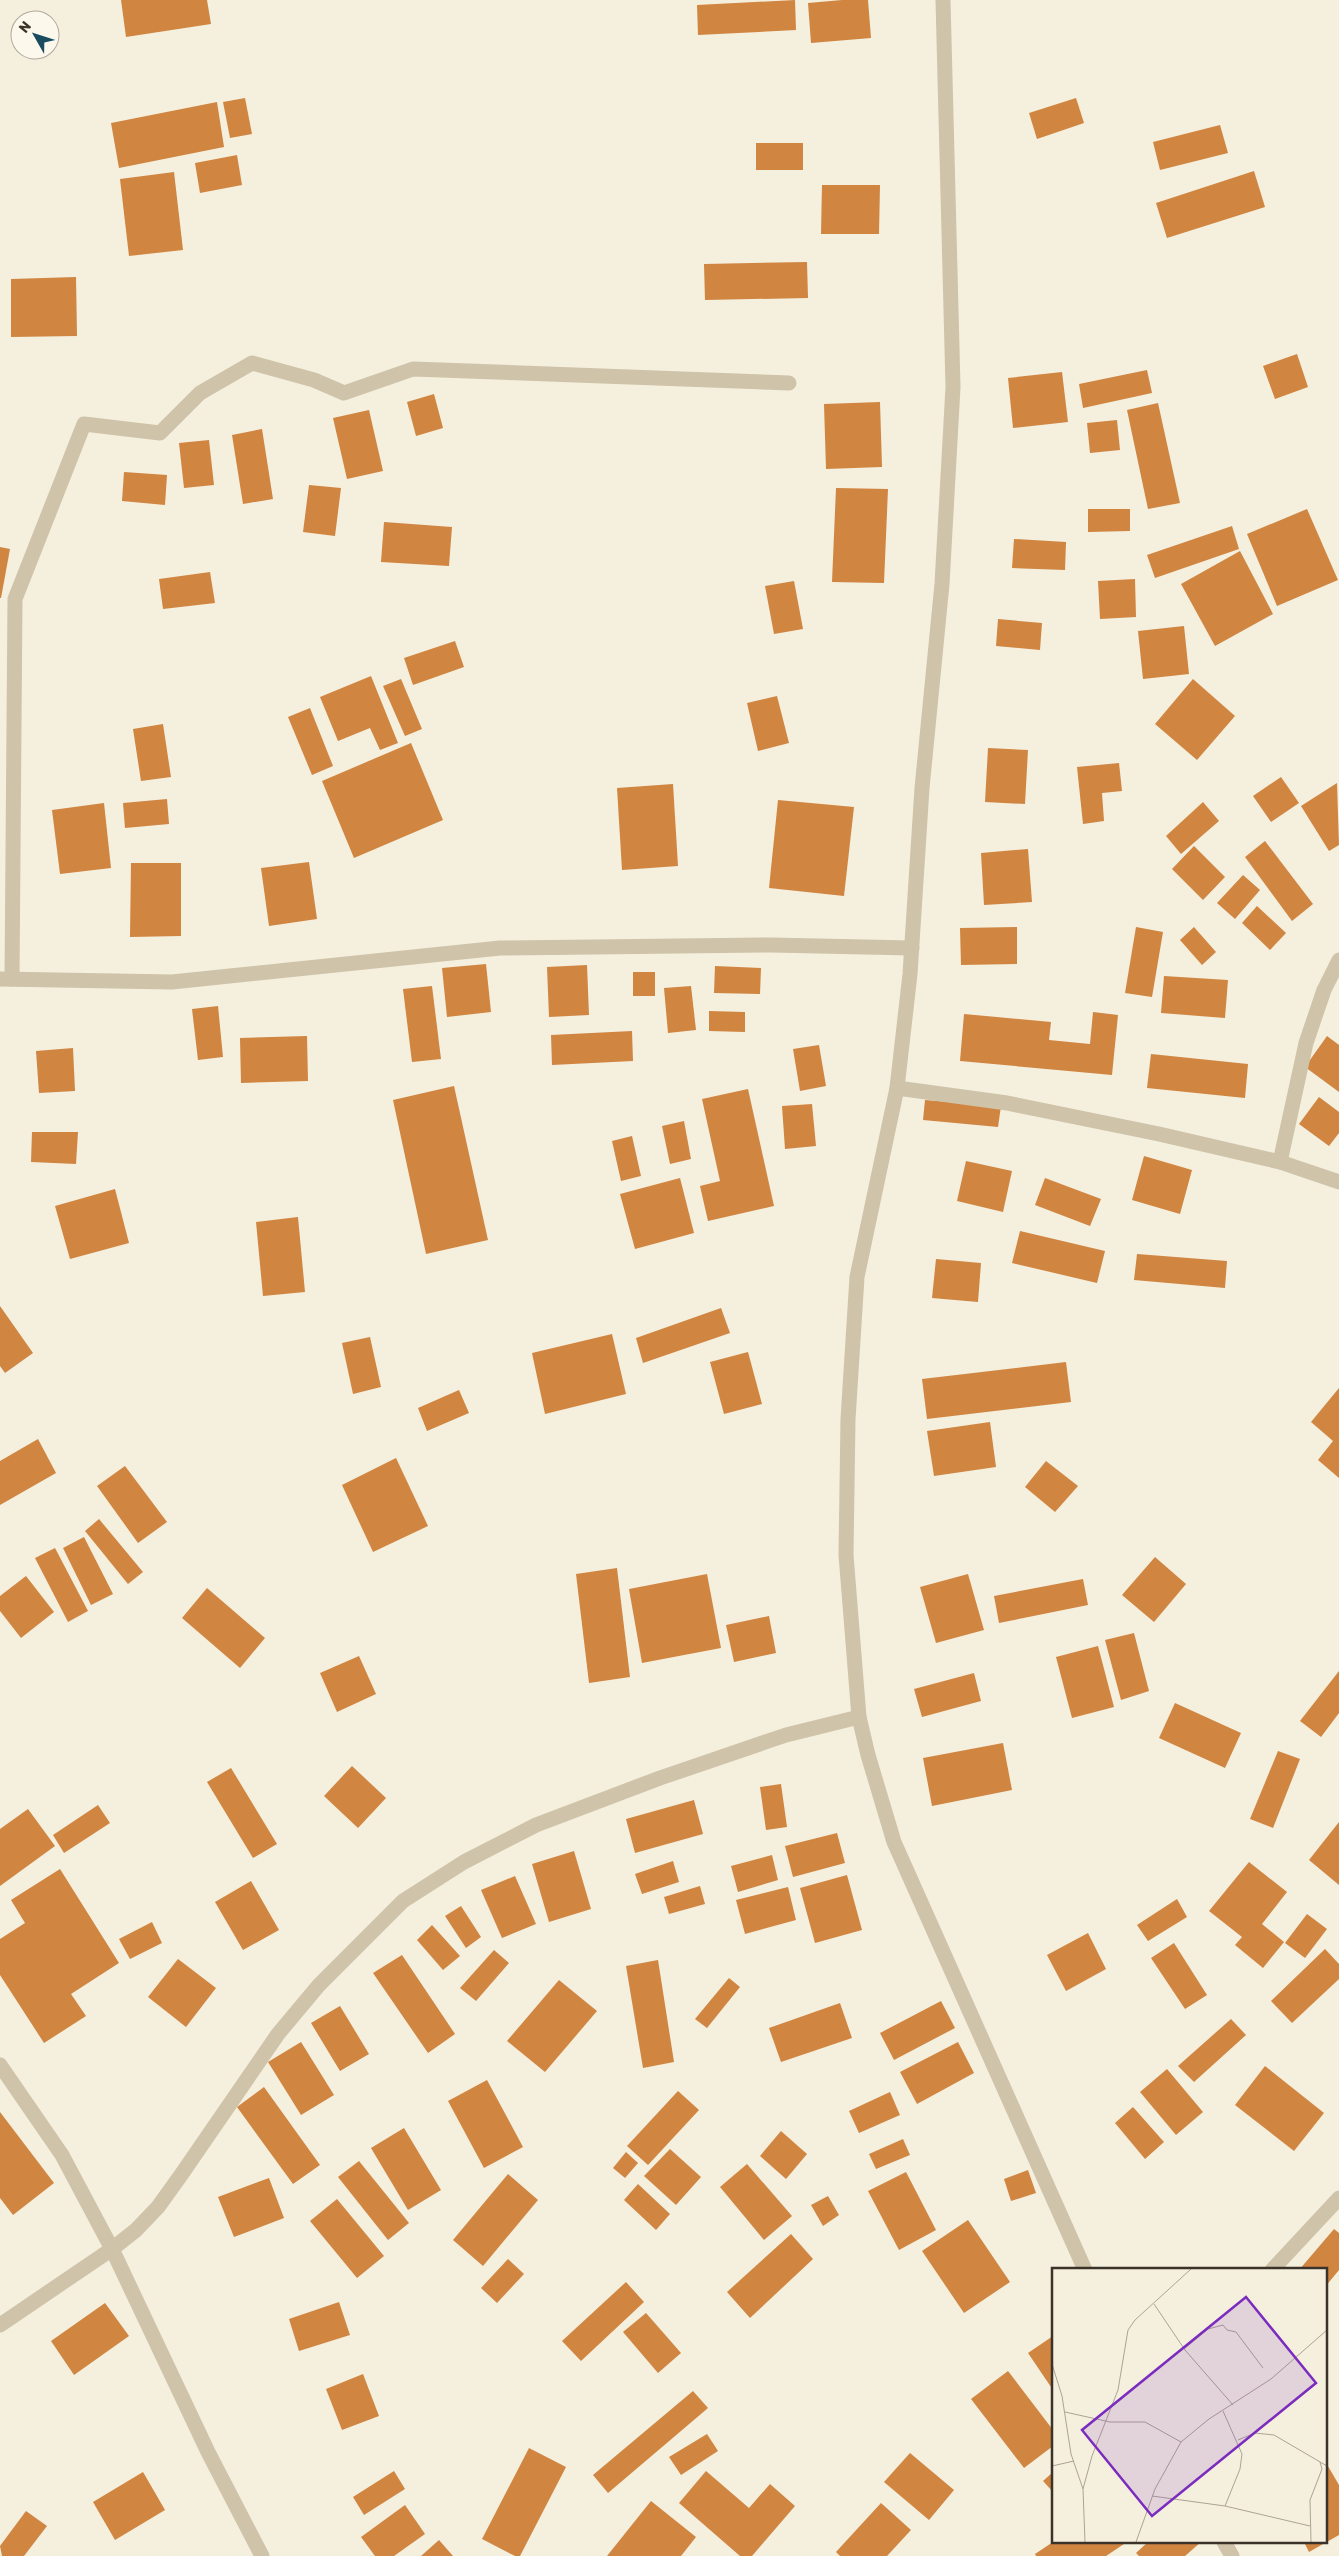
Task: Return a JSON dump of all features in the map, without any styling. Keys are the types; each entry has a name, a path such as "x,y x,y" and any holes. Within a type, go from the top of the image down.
{"street":[{"path":"943,0 952,387 942,584 922,788 912,948 897,1088 857,1277 848,1419 846,1556 860,1717 868,1755 894,1842 1084,2268"},
{"path":"790,383 413,369 344,393 314,380 252,363 200,393 160,433 84,424 14,599 6,979 172,982 500,948 771,945 912,948"},
{"path":"1280,1162 1306,1043 1324,990 1339,960"},
{"path":"897,1088 1007,1103 1280,1162 1339,1182"},
{"path":"0,2325 112,2249 136,2230 158,2207 273,2041 313,1992 366,1935 403,1901 464,1862 536,1825 660,1778 786,1735 860,1717"},
{"path":"0,2064 62,2155 112,2249 208,2452 262,2556"},
{"path":"1274,2268 1339,2198"},
{"path":"1225,2544 1232,2556"}],"building":[{"path":"121,0 207,0 211,24 126,37"},
{"path":"795,0 796,30 698,35 697,5"},
{"path":"868,0 871,38 811,43 808,3"},
{"path":"245,98 252,134 230,138 223,102"},
{"path":"1076,98 1084,123 1037,139 1029,113"},
{"path":"217,102 224,147 119,168 111,123"},
{"path":"1220,125 1228,153 1160,170 1153,142"},
{"path":"756,143 803,143 803,170 756,170"},
{"path":"237,155 242,185 200,193 195,163"},
{"path":"1254,171 1265,207 1167,238 1156,203"},
{"path":"174,172 183,250 129,256 120,179"},
{"path":"822,185 880,185 879,234 821,234"},
{"path":"807,262 808,298 705,300 704,264"},
{"path":"76,277 77,336 11,337 11,279"},
{"path":"1297,354 1308,387 1275,399 1263,366"},
{"path":"1147,370 1152,393 1083,408 1079,384"},
{"path":"1062,372 1068,422 1013,428 1008,378"},
{"path":"434,394 443,428 416,436 407,402"},
{"path":"880,402 882,467 826,469 824,404"},
{"path":"1158,403 1180,503 1148,509 1127,410"},
{"path":"369,410 383,471 347,479 333,418"},
{"path":"1117,420 1120,450 1090,453 1087,423"},
{"path":"262,429 273,499 243,504 232,435"},
{"path":"209,440 214,485 184,488 179,443"},
{"path":"124,472 167,475 165,505 122,501"},
{"path":"309,485 341,488 335,536 303,532"},
{"path":"836,488 888,489 884,583 832,582"},
{"path":"1088,509 1130,509 1130,531 1088,532"},
{"path":"1307,509 1338,580 1277,606 1247,534"},
{"path":"384,522 452,527 449,566 381,562"},
{"path":"1232,526 1239,549 1155,578 1147,555"},
{"path":"1014,539 1066,542 1065,570 1012,568"},
{"path":"0,547 10,549 1,598 0,598"},
{"path":"1240,551 1273,614 1215,646 1181,584"},
{"path":"210,572 215,603 163,609 159,579"},
{"path":"1135,579 1136,617 1100,619 1098,581"},
{"path":"794,581 803,629 774,634 765,586"},
{"path":"998,619 1042,623 1040,650 996,646"},
{"path":"1184,626 1189,674 1143,679 1138,631"},
{"path":"455,641 464,667 413,685 404,658"},
{"path":"371,676 398,743 380,750 370,728 338,741 320,697"},
{"path":"401,679 422,729 405,736 383,686"},
{"path":"1193,679 1235,716 1197,760 1155,724"},
{"path":"777,696 789,743 758,751 747,703"},
{"path":"310,708 333,766 312,775 288,717"},
{"path":"163,724 171,777 141,781 133,729"},
{"path":"411,743 443,820 354,858 322,781"},
{"path":"988,748 1028,750 1025,804 985,802"},
{"path":"1119,763 1122,791 1102,793 1104,821 1083,824 1077,767"},
{"path":"1281,777 1299,803 1271,822 1253,796"},
{"path":"1337,783 1339,845 1329,851 1301,806"},
{"path":"673,784 678,866 622,870 617,788"},
{"path":"167,799 169,824 125,828 123,803"},
{"path":"778,800 854,807 844,896 769,888"},
{"path":"1203,802 1219,821 1181,854 1166,836"},
{"path":"104,803 111,868 60,874 52,810"},
{"path":"1265,841 1313,904 1292,921 1245,857"},
{"path":"1194,846 1225,877 1203,900 1172,869"},
{"path":"1028,849 1032,902 984,905 981,853"},
{"path":"309,862 317,919 269,926 261,868"},
{"path":"131,863 181,863 181,936 130,937"},
{"path":"1243,875 1260,890 1235,919 1217,903"},
{"path":"1257,906 1286,933 1270,950 1242,923"},
{"path":"1017,927 1017,964 961,965 960,928"},
{"path":"1136,927 1163,932 1152,997 1125,993"},
{"path":"1194,927 1216,952 1202,965 1180,940"},
{"path":"486,964 491,1012 447,1017 442,968"},
{"path":"587,965 589,1015 549,1017 547,967"},
{"path":"715,966 761,968 760,994 714,993"},
{"path":"633,972 655,972 655,996 633,996"},
{"path":"1164,976 1228,980 1225,1018 1161,1013"},
{"path":"432,986 441,1059 412,1062 403,989"},
{"path":"691,986 696,1030 668,1033 664,988"},
{"path":"218,1006 223,1057 198,1060 192,1009"},
{"path":"709,1011 745,1012 745,1032 709,1031"},
{"path":"1093,1012 1118,1015 1112,1075 960,1061 964,1014 1051,1022 1049,1040 1090,1044"},
{"path":"632,1031 633,1061 552,1065 551,1035"},
{"path":"307,1036 308,1081 241,1083 240,1038"},
{"path":"1327,1036 1339,1045 1339,1092 1305,1067"},
{"path":"819,1045 826,1086 800,1091 793,1049"},
{"path":"73,1048 75,1091 39,1093 36,1051"},
{"path":"1151,1054 1248,1064 1245,1098 1147,1088"},
{"path":"454,1086 488,1240 426,1254 393,1100"},
{"path":"748,1089 774,1206 708,1221 700,1186 720,1181 702,1099"},
{"path":"1319,1097 1339,1112 1339,1133 1329,1146 1299,1124"},
{"path":"925,1100 1001,1106 998,1127 923,1120"},
{"path":"812,1104 816,1146 785,1149 782,1106"},
{"path":"684,1121 691,1159 670,1164 662,1126"},
{"path":"32,1132 78,1132 76,1164 31,1162"},
{"path":"632,1136 641,1176 621,1181 612,1141"},
{"path":"1144,1156 1192,1170 1180,1214 1132,1200"},
{"path":"966,1161 1012,1171 1003,1212 957,1201"},
{"path":"680,1178 694,1233 635,1249 620,1194"},
{"path":"1045,1178 1101,1199 1090,1226 1035,1205"},
{"path":"115,1189 129,1243 70,1259 55,1206"},
{"path":"298,1217 305,1292 263,1296 256,1222"},
{"path":"1020,1231 1105,1251 1097,1283 1012,1263"},
{"path":"1137,1254 1227,1261 1225,1288 1134,1280"},
{"path":"936,1259 981,1263 978,1302 932,1298"},
{"path":"0,1306 33,1353 5,1373 0,1366"},
{"path":"721,1308 730,1333 643,1363 636,1338"},
{"path":"612,1334 626,1394 545,1414 532,1353"},
{"path":"370,1337 381,1387 353,1394 342,1343"},
{"path":"748,1352 762,1404 724,1414 710,1362"},
{"path":"1066,1362 1071,1402 927,1419 922,1379"},
{"path":"1339,1388 1339,1478 1318,1460 1333,1441 1311,1422"},
{"path":"459,1390 469,1413 427,1431 418,1408"},
{"path":"990,1422 996,1467 934,1476 927,1431"},
{"path":"38,1439 56,1473 0,1505 0,1461"},
{"path":"396,1458 428,1526 373,1552 342,1485"},
{"path":"1046,1461 1078,1486 1055,1512 1025,1487"},
{"path":"125,1466 167,1522 138,1543 97,1486"},
{"path":"99,1519 143,1572 128,1584 85,1531"},
{"path":"84,1537 113,1594 91,1605 63,1548"},
{"path":"55,1548 88,1611 68,1622 35,1558"},
{"path":"1155,1557 1186,1584 1154,1622 1122,1595"},
{"path":"617,1568 630,1677 589,1683 576,1574"},
{"path":"707,1574 721,1648 642,1663 629,1589"},
{"path":"968,1574 984,1630 936,1643 920,1587"},
{"path":"26,1576 54,1612 21,1638 0,1611 0,1596"},
{"path":"1083,1579 1088,1605 999,1623 994,1596"},
{"path":"207,1588 265,1638 240,1668 182,1618"},
{"path":"769,1616 776,1653 734,1662 726,1625"},
{"path":"1134,1633 1149,1691 1121,1700 1105,1640"},
{"path":"1098,1646 1114,1707 1072,1718 1056,1657"},
{"path":"359,1656 376,1694 337,1712 320,1673"},
{"path":"1339,1671 1339,1713 1321,1737 1300,1721"},
{"path":"974,1673 981,1701 922,1717 914,1689"},
{"path":"1175,1703 1241,1733 1225,1768 1159,1738"},
{"path":"1003,1743 1012,1790 932,1806 923,1758"},
{"path":"1278,1751 1300,1759 1273,1828 1250,1819"},
{"path":"352,1766 386,1798 358,1828 324,1796"},
{"path":"231,1768 277,1844 253,1858 207,1782"},
{"path":"781,1784 787,1827 766,1830 760,1787"},
{"path":"694,1800 703,1834 635,1853 626,1819"},
{"path":"98,1805 110,1823 64,1853 53,1835"},
{"path":"28,1809 55,1846 0,1886 0,1829"},
{"path":"1339,1822 1339,1885 1309,1860"},
{"path":"837,1833 845,1863 793,1877 785,1846"},
{"path":"574,1851 591,1909 549,1922 532,1864"},
{"path":"772,1855 778,1880 738,1892 731,1866"},
{"path":"673,1861 679,1882 642,1894 635,1874"},
{"path":"1249,1862 1287,1892 1262,1924 1284,1942 1263,1968 1235,1945 1242,1937 1209,1911"},
{"path":"60,1869 119,1963 71,1994 86,2016 44,2043 0,1975 0,1939 25,1923 11,1900"},
{"path":"847,1875 862,1930 815,1943 800,1888"},
{"path":"515,1876 536,1924 502,1938 481,1890"},
{"path":"251,1881 279,1930 243,1950 215,1902"},
{"path":"700,1886 705,1904 669,1914 664,1897"},
{"path":"788,1887 796,1920 745,1934 736,1900"},
{"path":"1177,1899 1187,1917 1148,1941 1137,1925"},
{"path":"461,1906 481,1937 466,1948 445,1916"},
{"path":"1307,1914 1327,1929 1305,1958 1285,1943"},
{"path":"152,1922 162,1943 130,1959 119,1939"},
{"path":"432,1925 460,1956 443,1970 417,1940"},
{"path":"1088,1933 1106,1969 1066,1991 1047,1955"},
{"path":"1174,1943 1207,1995 1185,2009 1151,1958"},
{"path":"1325,1949 1339,1964 1339,1979 1292,2023 1271,2001"},
{"path":"494,1950 509,1963 476,2001 460,1988"},
{"path":"402,1955 455,2034 428,2053 373,1973"},
{"path":"178,1959 216,1988 186,2027 148,1997"},
{"path":"658,1960 674,2062 643,2068 626,1966"},
{"path":"729,1978 740,1987 707,2028 695,2019"},
{"path":"559,1980 597,2011 545,2072 507,2041"},
{"path":"941,2001 955,2028 894,2060 880,2033"},
{"path":"840,2003 852,2038 781,2062 769,2028"},
{"path":"340,2006 369,2054 340,2071 311,2023"},
{"path":"1231,2019 1246,2035 1194,2082 1178,2066"},
{"path":"301,2042 334,2095 301,2115 268,2062"},
{"path":"958,2042 974,2073 917,2104 900,2072"},
{"path":"1265,2066 1324,2113 1294,2151 1235,2105"},
{"path":"1167,2069 1203,2112 1176,2135 1140,2092"},
{"path":"487,2080 523,2147 484,2168 448,2101"},
{"path":"264,2087 320,2165 293,2184 237,2107"},
{"path":"678,2091 699,2110 648,2165 627,2146"},
{"path":"890,2092 900,2115 859,2133 849,2111"},
{"path":"1133,2107 1164,2142 1145,2159 1115,2123"},
{"path":"0,2112 54,2183 13,2215 0,2198"},
{"path":"404,2128 441,2190 408,2210 371,2148"},
{"path":"781,2131 807,2154 786,2179 760,2156"},
{"path":"903,2139 910,2155 876,2169 869,2154"},
{"path":"670,2149 701,2177 676,2205 644,2176"},
{"path":"626,2152 638,2163 625,2178 613,2168"},
{"path":"359,2161 409,2223 388,2240 338,2177"},
{"path":"747,2164 792,2216 764,2240 720,2187"},
{"path":"1028,2170 1036,2193 1011,2201 1004,2179"},
{"path":"906,2172 936,2230 899,2250 868,2191"},
{"path":"508,2174 538,2200 483,2266 453,2240"},
{"path":"269,2178 284,2218 234,2237 218,2197"},
{"path":"638,2184 670,2214 656,2230 624,2200"},
{"path":"828,2196 839,2215 823,2226 811,2205"},
{"path":"337,2199 384,2256 357,2278 310,2221"},
{"path":"968,2220 1010,2282 964,2313 922,2251"},
{"path":"1334,2229 1339,2233 1339,2270 1326,2286 1326,2268 1301,2268"},
{"path":"791,2234 813,2259 750,2318 727,2292"},
{"path":"508,2259 524,2274 497,2303 481,2288"},
{"path":"626,2282 644,2302 581,2361 562,2341"},
{"path":"339,2302 350,2335 299,2351 289,2319"},
{"path":"105,2303 129,2336 74,2375 51,2341"},
{"path":"646,2313 681,2353 658,2373 623,2332"},
{"path":"1052,2337 1052,2389 1028,2353"},
{"path":"1008,2371 1052,2429 1052,2447 1024,2468 971,2399"},
{"path":"363,2374 379,2416 342,2430 326,2389"},
{"path":"693,2391 708,2408 608,2493 593,2475"},
{"path":"707,2434 718,2451 681,2475 669,2457"},
{"path":"529,2448 566,2467 520,2556 515,2556 482,2539"},
{"path":"910,2453 954,2490 929,2520 884,2482"},
{"path":"1326,2463 1339,2485 1339,2535 1326,2542"},
{"path":"394,2471 405,2489 364,2515 353,2497"},
{"path":"706,2471 749,2508 770,2484 795,2506 752,2556 740,2556 679,2503"},
{"path":"143,2472 165,2510 115,2540 93,2502"},
{"path":"1052,2473 1052,2491 1043,2481"},
{"path":"651,2501 696,2537 681,2556 607,2556"},
{"path":"881,2503 911,2530 887,2556 840,2556 836,2552"},
{"path":"405,2505 425,2534 394,2556 375,2556 361,2537"},
{"path":"26,2511 47,2526 24,2556 2,2556 0,2546"},
{"path":"439,2540 453,2556 421,2556"},
{"path":"1052,2543 1124,2544 1106,2556 1036,2556 1035,2554"},
{"path":"1146,2544 1199,2544 1185,2556 1139,2556 1136,2553"},
{"path":"1305,2544 1323,2544 1309,2552"}]}
